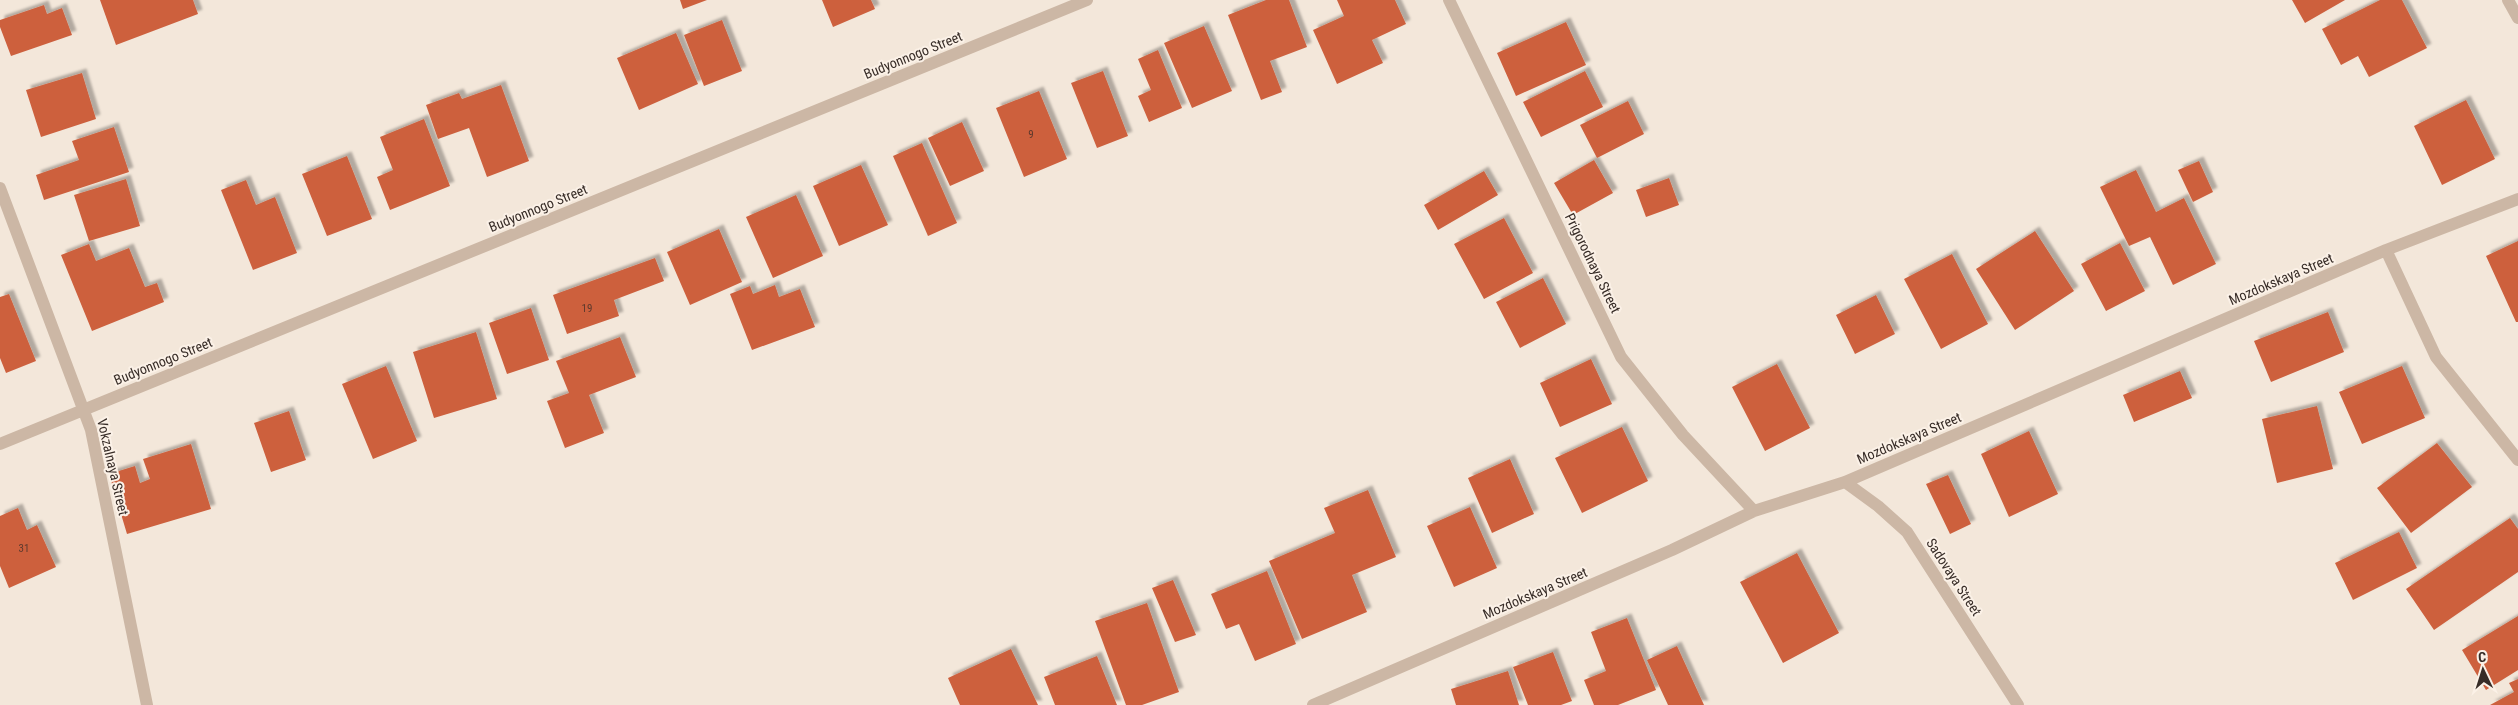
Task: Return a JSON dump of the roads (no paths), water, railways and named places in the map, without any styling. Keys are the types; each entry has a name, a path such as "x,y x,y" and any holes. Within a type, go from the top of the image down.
{"street":[{"name":"Budyonnogo Street","path":"0,444 1087,0"},
{"name":"Prigorodnaya Street","path":"1449,0 1621,357 1683,434 1754,511"},
{"path":"2508,0 2518,18"},
{"name":"Vokzalnaya Street","path":"0,188 91,430 147,705"},
{"name":"Mozdokskaya Street","path":"1312,705 1672,550 1754,511 1845,482 2386,250 2518,199"},
{"path":"2386,250 2436,357 2518,460"},
{"name":"Sadovaya Street","path":"1845,482 1878,506 1907,532 2018,705"}]}
